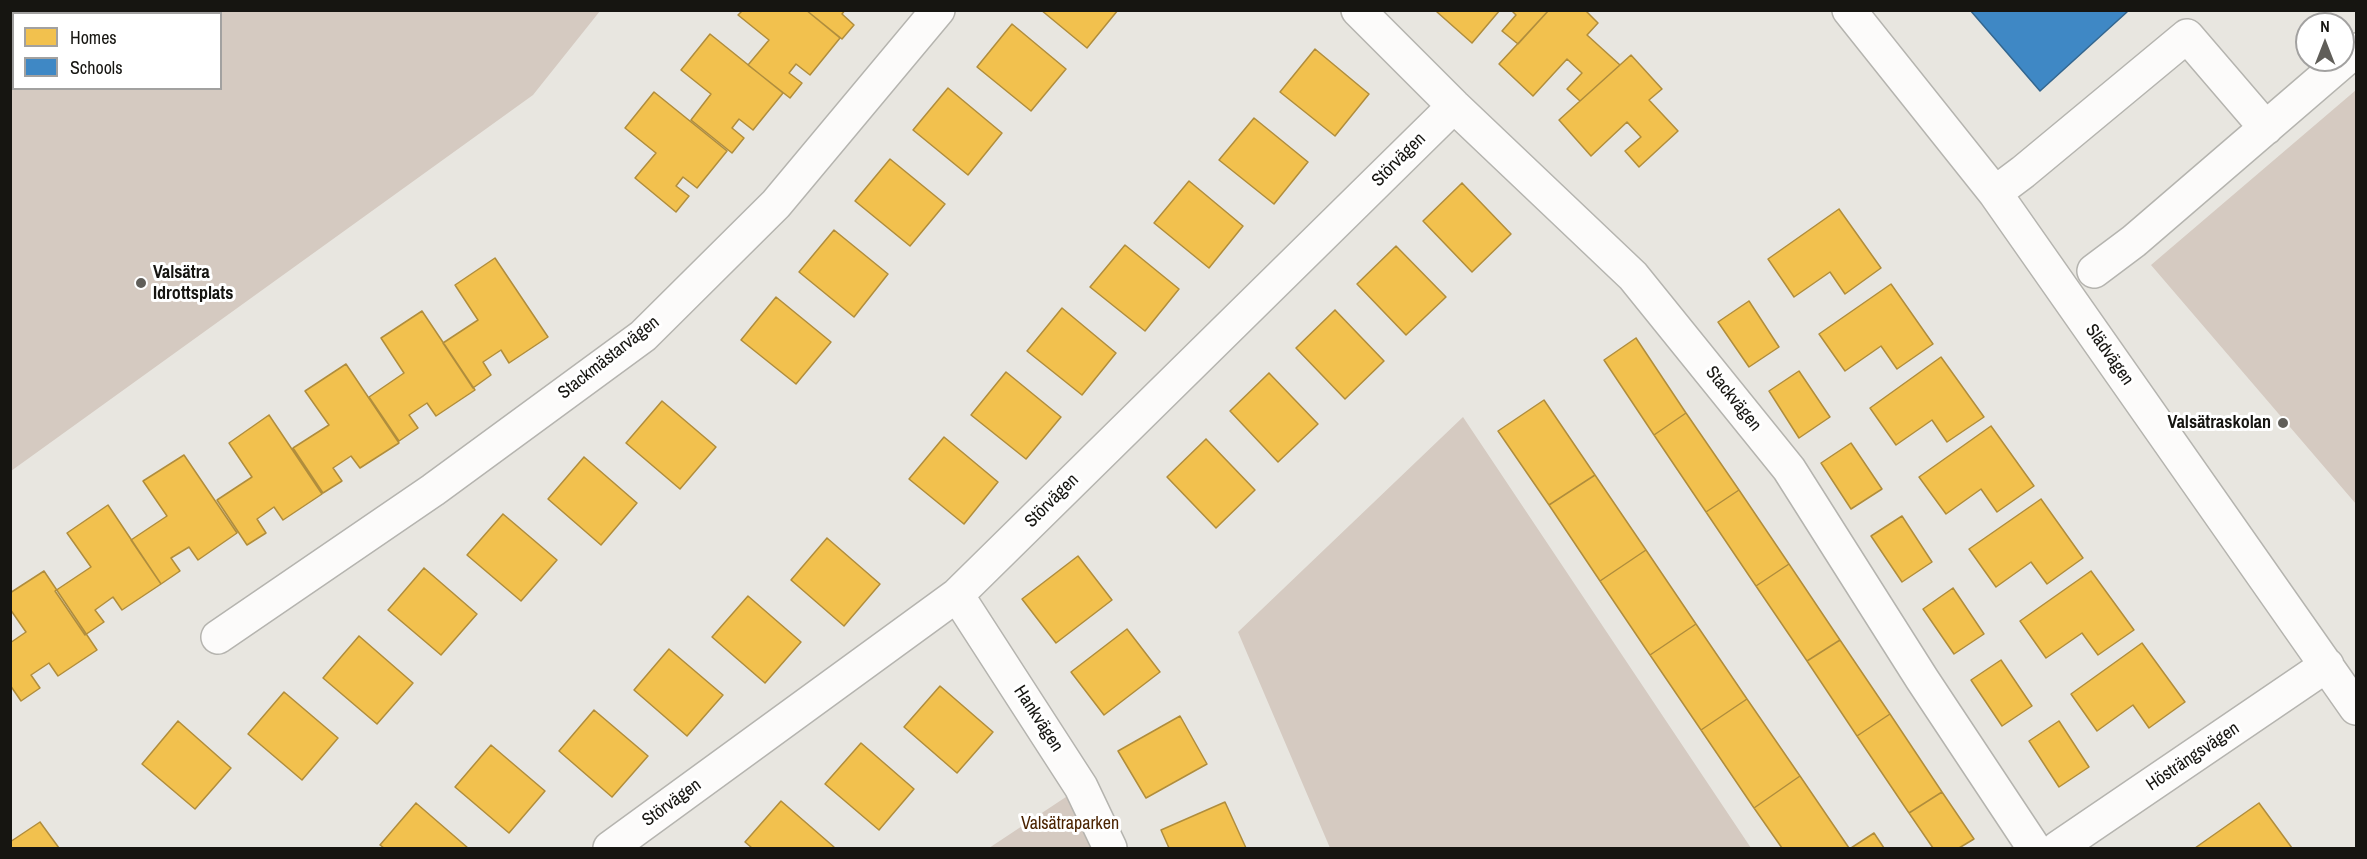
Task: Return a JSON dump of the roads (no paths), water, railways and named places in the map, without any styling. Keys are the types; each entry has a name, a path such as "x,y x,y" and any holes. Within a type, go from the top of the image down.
{"street":[{"name":"Stackmästarvägen","path":"218,637 433,490 643,336 776,204 938,10"},
{"name":"Stackvägen","path":"1358,10 1454,106 1633,276 1790,469 1922,679 2034,849"},
{"name":"Slädvägen","path":"1850,10 1995,193 2356,708"},
{"path":"1995,193 2187,36 2266,128"},
{"path":"2094,271 2134,241 2356,50"},
{"name":"Störvägen","path":"610,849 957,595 1454,106"},
{"name":"Hankvägen","path":"957,595 1081,788 1110,849"},
{"name":"Hösträngsvägen","path":"2058,849 2327,665"}],"place":[{"name":"Valsätra Idrottsplats","path":"141,283"},
{"name":"Valsätraskolan","path":"2283,423"}],"park label":[{"name":"Valsätraparken","path":"1070,824"}]}
